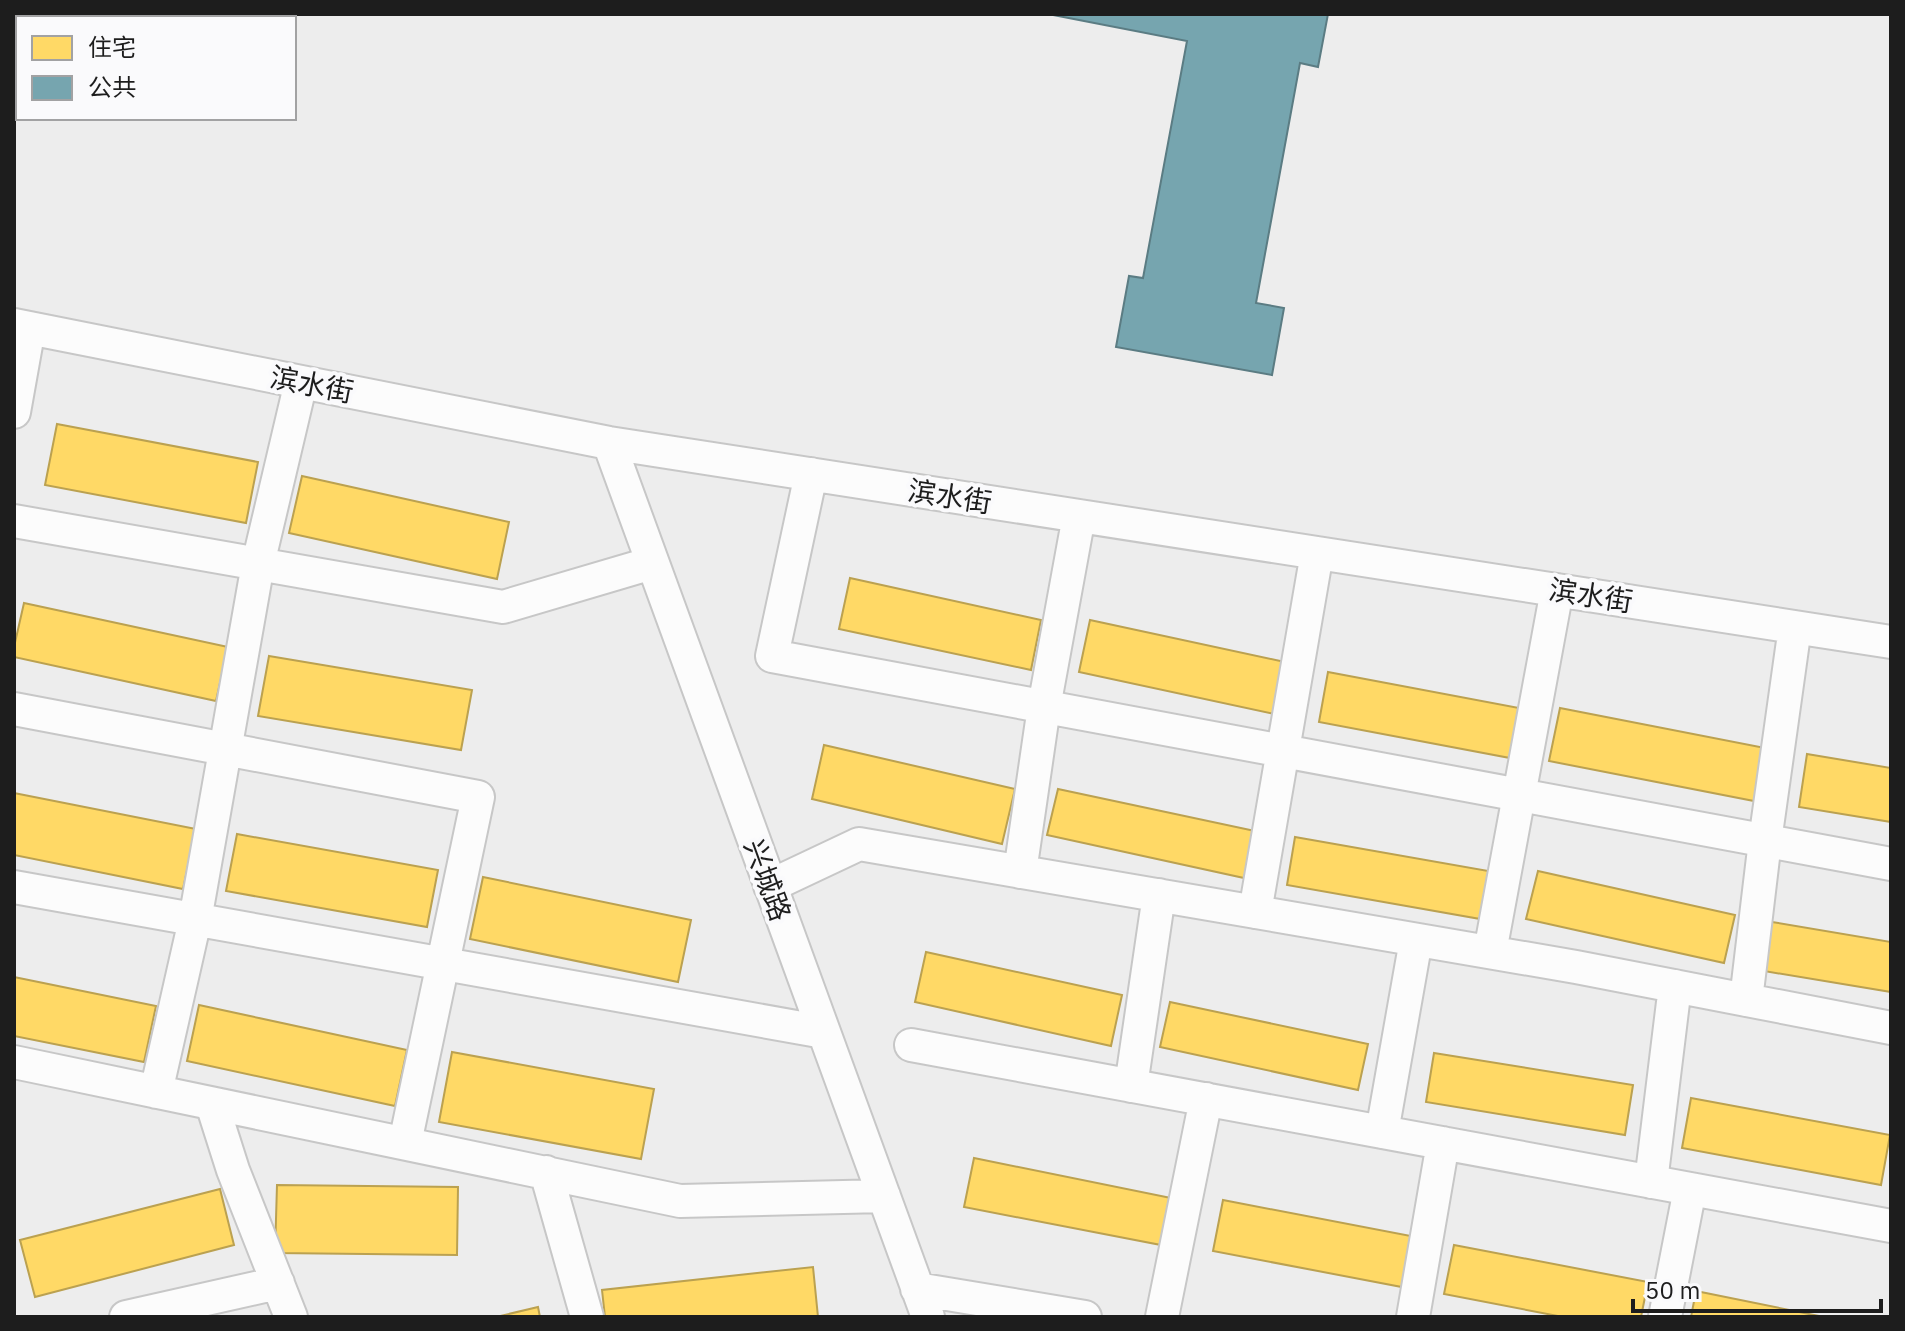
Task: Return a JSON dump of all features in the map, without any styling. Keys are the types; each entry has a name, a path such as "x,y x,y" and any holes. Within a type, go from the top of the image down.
{"street":[{"name":"滨水街","path":"22,327 609,443 1891,642"},
{"path":"14,412 22,327"},
{"path":"156,1092 195,920 258,564 301,382"},
{"name":"兴城路","path":"609,443 922,1303"},
{"path":"811,474 772,656 1891,864"},
{"path":"1020,872 1044,707 1079,516"},
{"path":"14,521 503,607 652,563"},
{"path":"1255,912 1317,553"},
{"path":"1490,952 1557,590"},
{"path":"1746,1000 1795,627"},
{"path":"14,709 478,797 405,1143"},
{"path":"770,886 859,844 1490,952 1891,1028"},
{"path":"14,887 824,1032"},
{"path":"1131,1086 1159,895"},
{"path":"1382,1132 1416,940"},
{"path":"1651,1182 1675,986"},
{"path":"911,1045 1891,1226"},
{"path":"14,1062 680,1201 884,1196"},
{"path":"1162,1317 1206,1099"},
{"path":"212,1104 233,1170 291,1317"},
{"path":"1413,1317 1443,1143"},
{"path":"546,1172 587,1317"},
{"path":"1665,1317 1690,1189"},
{"path":"126,1317 278,1283"},
{"path":"922,1303 1085,1317"}],"building: 住宅":[{"path":"57,424 258,462 246,523 45,485"},
{"path":"302,476 509,522 497,579 289,533"},
{"path":"850,578 1041,620 1031,670 839,629"},
{"path":"24,603 228,647 216,701 14,657"},
{"path":"1090,620 1285,662 1274,714 1079,672"},
{"path":"269,656 472,690 461,750 258,716"},
{"path":"1328,672 1519,708 1510,758 1319,722"},
{"path":"1560,708 1765,748 1754,801 1549,761"},
{"path":"824,745 1015,789 1002,844 812,799"},
{"path":"1807,754 1891,768 1891,822 1799,807"},
{"path":"1058,789 1255,831 1244,878 1047,835"},
{"path":"14,793 196,829 183,889 14,855"},
{"path":"237,834 438,870 427,927 226,891"},
{"path":"1295,837 1494,872 1486,920 1287,885"},
{"path":"1538,871 1735,915 1724,963 1526,919"},
{"path":"483,877 691,920 678,982 470,939"},
{"path":"1772,922 1891,942 1891,992 1764,971"},
{"path":"926,952 1122,995 1111,1046 915,1002"},
{"path":"14,977 156,1006 144,1062 14,1036"},
{"path":"1170,1002 1368,1044 1358,1090 1160,1047"},
{"path":"199,1005 407,1050 395,1106 187,1061"},
{"path":"452,1052 654,1089 641,1159 439,1122"},
{"path":"1434,1053 1633,1085 1625,1135 1426,1102"},
{"path":"1691,1098 1890,1135 1881,1185 1682,1148"},
{"path":"974,1158 1171,1198 1161,1245 964,1207"},
{"path":"277,1185 458,1187 457,1255 275,1253"},
{"path":"220,1189 234,1245 35,1297 20,1240"},
{"path":"1223,1200 1416,1237 1407,1288 1213,1251"},
{"path":"1454,1245 1648,1282 1641,1317 1563,1317 1444,1294"},
{"path":"813,1267 818,1317 605,1317 602,1290"},
{"path":"1696,1291 1824,1317 1691,1317"},
{"path":"538,1307 540,1317 496,1317"}],"building: 公共":[{"path":"1048,14 1328,14 1318,67 1300,63 1256,303 1284,308 1272,375 1116,347 1129,276 1143,278 1187,41"}]}
